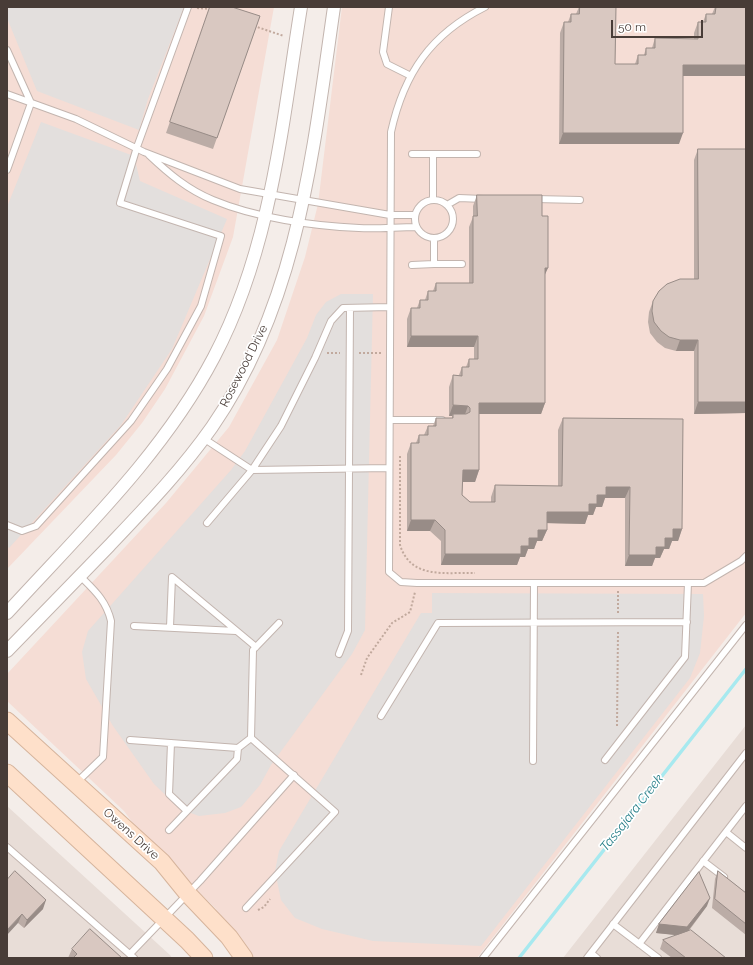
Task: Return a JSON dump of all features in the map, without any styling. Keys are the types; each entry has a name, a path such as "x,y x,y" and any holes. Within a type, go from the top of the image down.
{"street":[{"path":"7,612 153,451 182,409 215,356 253,261 275,172 301,7"},
{"name":"Rosewood Drive","path":"7,651 178,472 203,438 226,402 267,324 293,245 312,163 334,7"},
{"name":"Owens Drive","path":"8,721 162,862 188,894 229,937 244,958"},
{"path":"7,773 164,918 204,958"}],"lane":[{"path":"389,7 383,52 387,64 411,76"},
{"path":"485,7 470,15 443,34 411,76 396,107 391,132 389,572 401,582 417,583 704,583 746,556"},
{"path":"7,525 22,531 36,526 131,421 167,368 201,306 221,236 120,203 136,147 188,8"},
{"path":"7,50 31,103 7,170"},
{"path":"7,94 93,126 136,147 168,173 190,188 212,200 245,211 299,222 357,228 377,229 390,227 416,227"},
{"path":"144,152 240,189 390,215 415,215"},
{"path":"412,154 477,154"},
{"path":"433,154 433,200"},
{"path":"446,204 459,198 489,199"},
{"path":"527,199 580,200"},
{"path":"433,200 446,204 453,217 453,224 450,231 444,236 434,238 423,236 416,227 415,215 419,207 425,202 433,200"},
{"path":"434,238 434,264"},
{"path":"412,265 462,264"},
{"path":"207,523 252,470 281,426 315,358 331,321 343,308 390,307"},
{"path":"338,654 348,631 350,308"},
{"path":"390,420 446,420"},
{"path":"203,438 252,470 389,468"},
{"path":"75,783 103,757 111,621 108,607 80,576"},
{"path":"170,627 172,577 256,647"},
{"path":"533,761 534,583"},
{"path":"605,760 685,657 688,583"},
{"path":"251,738 254,650 279,622"},
{"path":"381,716 438,623 687,622"},
{"path":"483,958 746,625"},
{"path":"134,626 236,630"},
{"path":"130,740 238,748 251,738"},
{"path":"246,908 335,812 251,738"},
{"path":"172,743 169,794 187,811"},
{"path":"169,830 237,759 238,748"},
{"path":"597,958 589,955 746,753"},
{"path":"7,848 132,956 164,918 188,894 294,775"},
{"path":"639,944 746,806"},
{"path":"726,832 746,848"},
{"path":"703,861 728,880"},
{"path":"613,924 658,958"}],"path":[{"path":"188,8 216,12"},
{"path":"251,24 296,40"},
{"path":"400,451 400,545 403,555 411,565 423,571 477,573"},
{"path":"361,674 367,658 392,623 410,612 417,583"},
{"path":"617,726 618,583"}],"shaded area":[{"path":"7,7 274,7 233,237 204,316 165,389 142,423 116,455 7,569"},
{"path":"7,7 184,7 148,99 139,130 37,91 7,18"},
{"path":"342,7 746,7 746,613 477,958 253,958 215,908 141,834 124,811 7,701 7,674 166,503 229,427 277,340 305,257 318,204"},
{"path":"41,122 134,156 140,181 227,219 172,349 121,425 9,548 7,546 7,207"},
{"path":"341,294 373,294 365,630 352,654 271,765 260,785 241,807 225,813 199,816 180,809 154,784 113,726 86,679 82,652 88,631 231,470 245,451 307,338 316,315 326,302"},
{"path":"432,593 703,594 704,616 700,653 690,678 481,946 373,941 322,929 295,918 281,900 275,871 279,851 421,613 432,613"},
{"path":"746,725 746,958 563,958"},
{"path":"7,806 170,955 172,958 7,958"}],"building":[{"path":"210,7 232,7 260,16 217,138 170,122"},
{"path":"580,7 616,7 615,64 638,64 638,55 646,55 646,48 655,48 655,38 698,39 698,22 706,22 706,14 715,14 716,7 746,7 746,65 683,65 683,133 563,133 564,22 571,22 571,14 579,14"},
{"path":"698,149 746,149 746,402 698,402 698,340 680,340 669,337 661,331 654,322 652,311 653,301 659,291 667,284 680,279 698,279"},
{"path":"477,195 542,195 542,216 548,216 548,268 545,268 545,403 479,403 479,470 463,470 462,495 470,502 495,502 495,485 562,486 563,418 683,419 682,529 673,529 673,538 665,538 665,547 656,547 656,555 629,555 630,487 606,487 606,495 597,495 597,504 589,504 589,512 547,512 547,530 538,530 538,538 529,538 529,546 521,546 521,554 445,554 445,530 435,520 411,520 411,443 419,443 419,435 428,435 428,426 436,426 436,418 453,418 453,414 466,414 470,412 470,408 468,406 453,405 453,375 462,376 462,367 469,367 469,359 478,359 478,336 411,336 411,308 420,308 420,300 428,300 428,291 436,291 436,283 473,283 473,216 477,216"},
{"path":"15,871 46,900 27,920 22,914 7,930 7,880"},
{"path":"718,871 746,893 746,924 715,899"},
{"path":"699,872 710,898 687,927 659,924"},
{"path":"90,929 122,958 73,958 77,954 72,949"},
{"path":"691,930 726,958 686,958 663,940"}],"waterway":[{"name":"Tassajara Creek","path":"519,958 746,669"}]}
